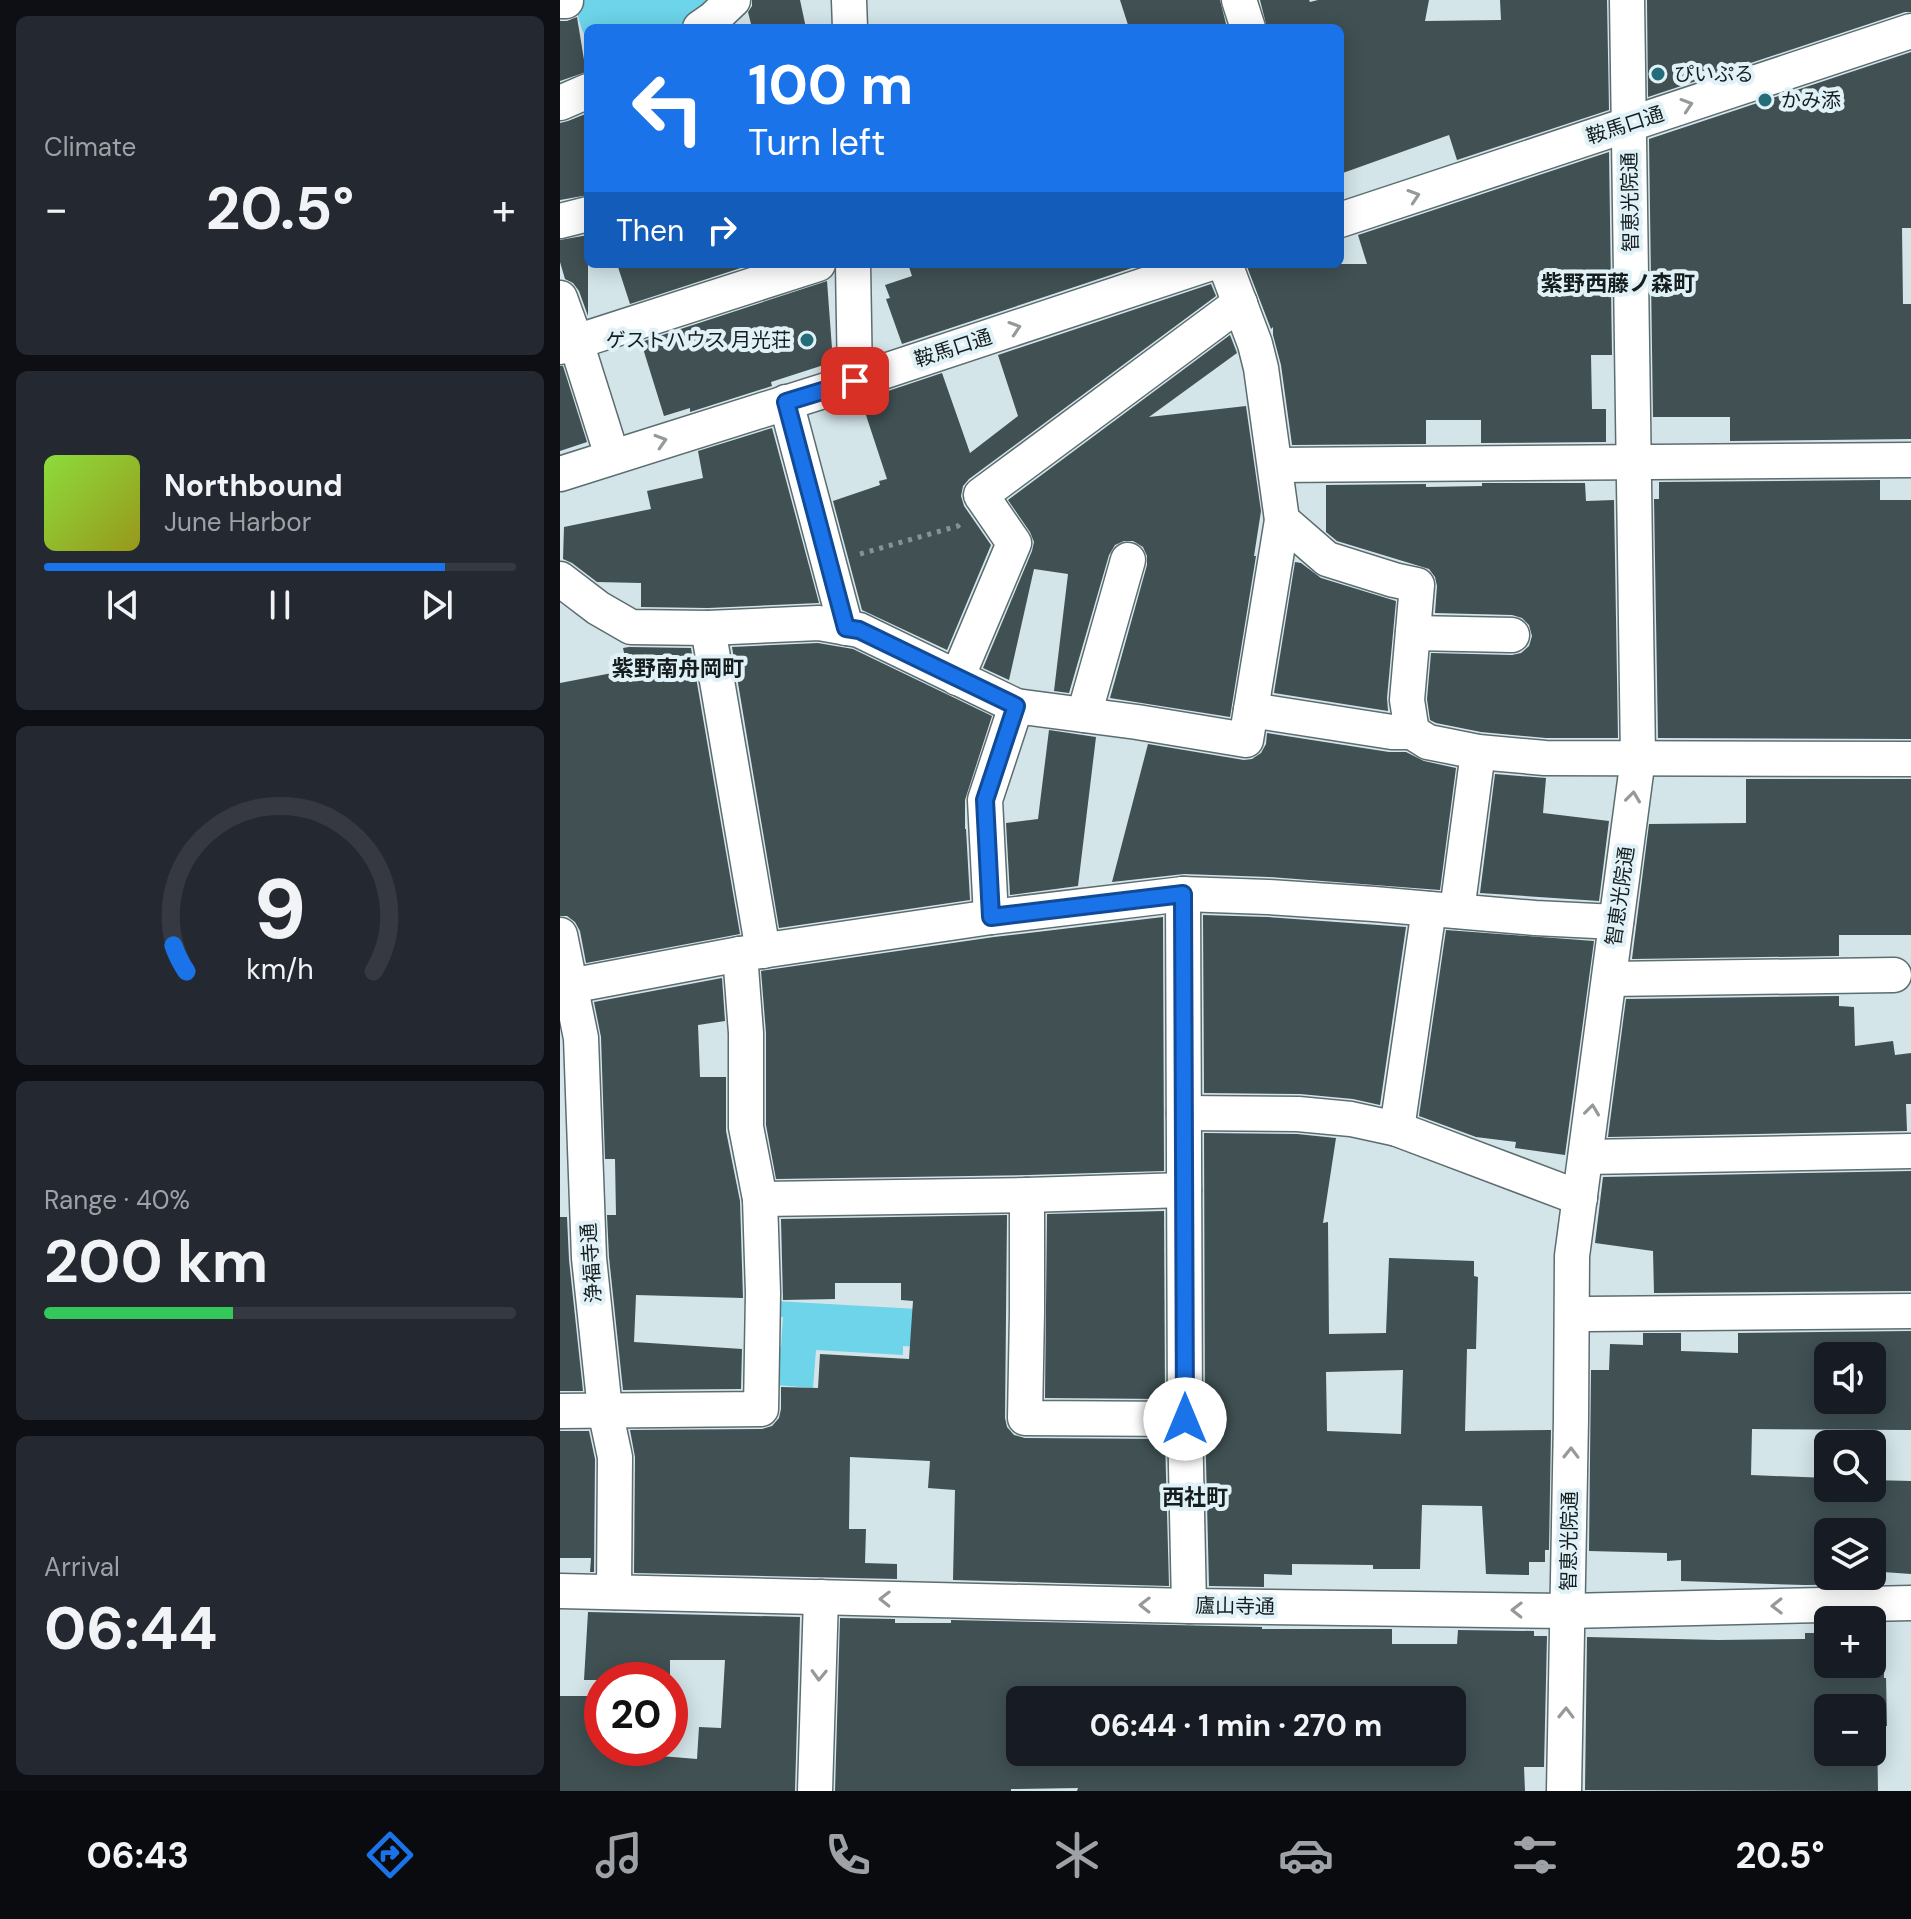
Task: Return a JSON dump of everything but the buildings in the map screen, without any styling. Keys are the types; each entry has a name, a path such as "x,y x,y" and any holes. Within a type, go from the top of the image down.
{"street":[{"path":"706,24 733,0"},
{"path":"849,0 850,24"},
{"path":"1239,0 1247,24"},
{"name":"智恵光院通","path":"1564,1791 1572,1256 1638,758 1627,0"},
{"path":"560,1 566,1"},
{"name":"鞍馬口通","path":"1344,219 1911,31"},
{"path":"560,103 584,93"},
{"path":"560,221 584,215"},
{"path":"568,344 806,268"},
{"path":"853,268 855,381"},
{"name":"鞍馬口通","path":"560,474 855,381 1196,268"},
{"path":"560,579 598,608 631,627 708,628 819,623 859,630 1016,706 1246,740 1282,520 1261,368 1227,268"},
{"path":"560,298 568,344 612,456"},
{"path":"957,678 1014,543 981,495 1240,303"},
{"path":"786,402 846,628"},
{"path":"1276,465 1911,460"},
{"path":"1282,520 1327,559 1417,585 1407,700 1412,732"},
{"path":"1084,715 1128,560"},
{"path":"560,1411 761,1409 763,1293 760,1199 746,1127 746,1033 752,952 708,628"},
{"path":"1413,633 1512,635"},
{"path":"991,917 985,800 1016,706"},
{"path":"1251,710 1392,732 1412,732 1428,742 1478,752 1545,758 1911,759"},
{"path":"1397,1129 1478,752"},
{"path":"570,986 752,952 991,917 1183,894 1268,897 1616,922"},
{"path":"1183,894 1185,1419 1189,1606"},
{"name":"浄福寺通","path":"560,935 570,986 571,1035 589,1258 605,1410 615,1457 614,1592"},
{"path":"1609,979 1894,975"},
{"path":"1184,1113 1298,1114 1351,1119 1397,1129 1580,1198"},
{"path":"1586,1157 1911,1151"},
{"path":"760,1199 1184,1190"},
{"path":"1027,1195 1025,1418 1185,1419"},
{"path":"1587,1314 1911,1311"},
{"name":"廬山寺通","path":"560,1591 1189,1606 1568,1611 1911,1603"},
{"path":"815,1791 821,1597"}],"path":[{"path":"828,563 958,526 985,501"}],"shaded area":[{"path":"573,0 714,0 681,24 584,24 584,33"},
{"path":"775,1301 935,1310 933,1348 903,1346 903,1355 816,1350 813,1388 775,1385 772,1347 781,1347 783,1317 774,1316"}],"place":[{"name":"ぴいぷる","path":"1658,74"},
{"name":"かみ添","path":"1765,100"},
{"name":"ゲストハウス 月光荘","path":"807,340"}],"district":[{"name":"紫野西藤ノ森町","path":"1618,283"},
{"name":"紫野南舟岡町","path":"678,668"},
{"name":"西社町","path":"1195,1497"}],"route":[{"path":"855,381 786,402 846,628 859,630 1016,706 985,800 991,917 1183,894 1185,1419"}]}
